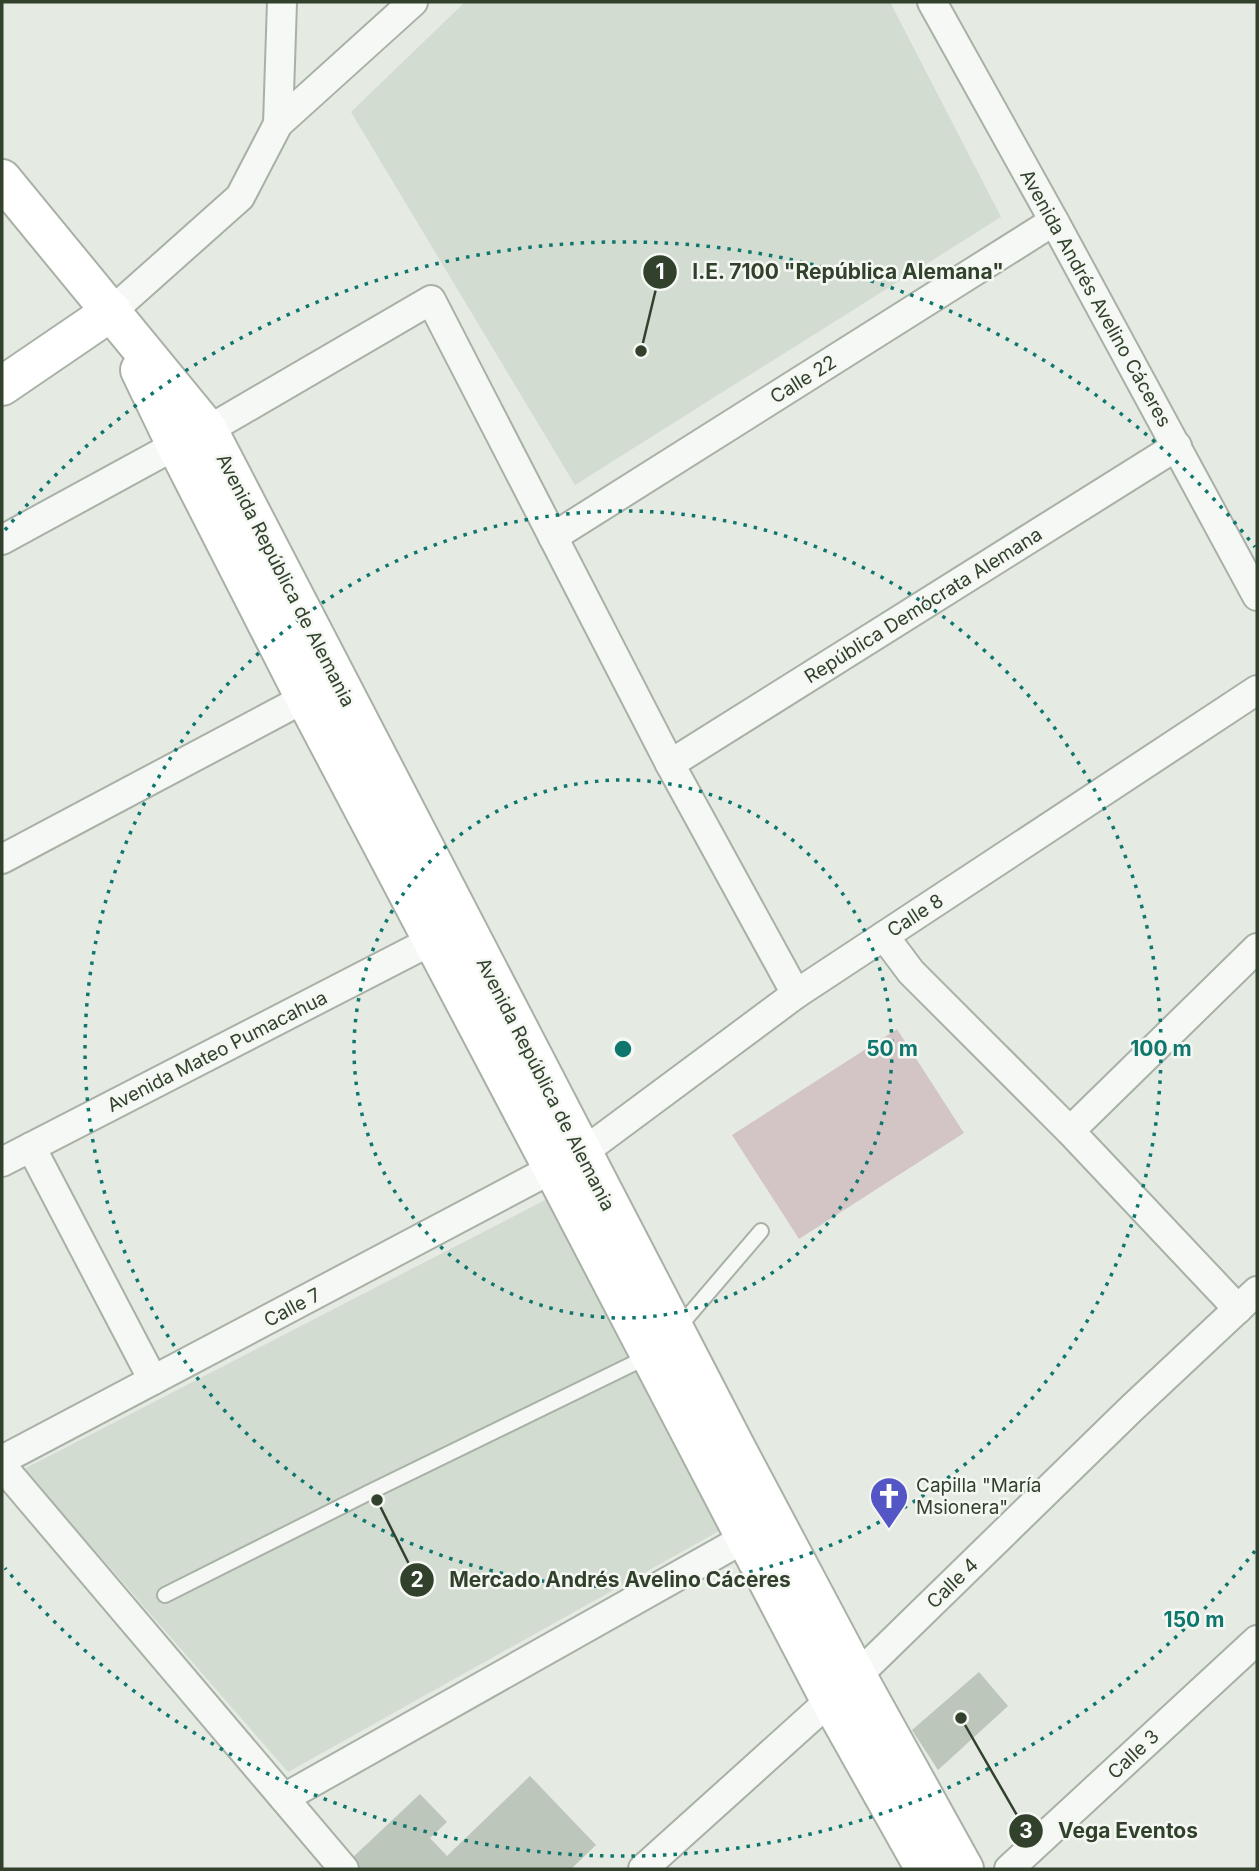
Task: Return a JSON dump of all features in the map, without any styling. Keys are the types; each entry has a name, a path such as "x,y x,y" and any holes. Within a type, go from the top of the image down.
{"street":[{"path":"278,124 282,2"},
{"path":"2,386 111,312 240,197 278,124 413,2"},
{"name":"Avenida Andrés Avelino Cáceres","path":"932,2 1257,596"},
{"name":"Avenida República de Alemania","path":"2,179 111,312 192,437 843,1688 925,1869"},
{"name":"Calle 22","path":"553,537 1054,221"},
{"path":"2,540 192,437 431,300 670,764 796,994"},
{"name":"Avenida República de Alemania","path":"192,437 305,698 433,940 568,1161"},
{"name":"República Demócrata Alemana","path":"670,764 1177,446"},
{"name":"Calle 8","path":"568,1161 796,994 1257,690"},
{"path":"2,859 305,698"},
{"path":"884,936 912,972 1070,1131 1247,1300"},
{"name":"Avenida Mateo Pumacahua","path":"2,1162 433,940"},
{"path":"1070,1131 1257,948"},
{"path":"31,1147 152,1380"},
{"name":"Calle 7","path":"2,1460 568,1161"},
{"name":"Calle 4","path":"642,1869 843,1688 1247,1300"},
{"name":"Avenida República de Alemania","path":"663,1343 745,1538 964,1869"},
{"path":"2,1466 344,1869"},
{"path":"284,1798 745,1538"},
{"name":"Calle 3","path":"1009,1869 1257,1640"}],"lane":[{"path":"165,1595 663,1343 761,1231"}],"shaded area":[{"path":"465,2 890,2 1001,217 575,485 351,112"},
{"path":"897,1029 964,1133 799,1239 732,1135"},
{"path":"549,1198 719,1531 288,1772 24,1469"}],"building":[{"path":"979,1672 1008,1706 938,1770 912,1730"},
{"path":"530,1776 596,1845 571,1869 361,1869 351,1859 420,1794 447,1822 430,1838 447,1856"}],"place":[{"name":"I.E. 7100 \"República Alemana\"","path":"641,351"},
{"name":"Mercado Andrés Avelino Cáceres","path":"377,1500"},
{"name":"Capilla \"María Msionera\"","path":"889,1530"},
{"name":"Vega Eventos","path":"961,1718"}]}
